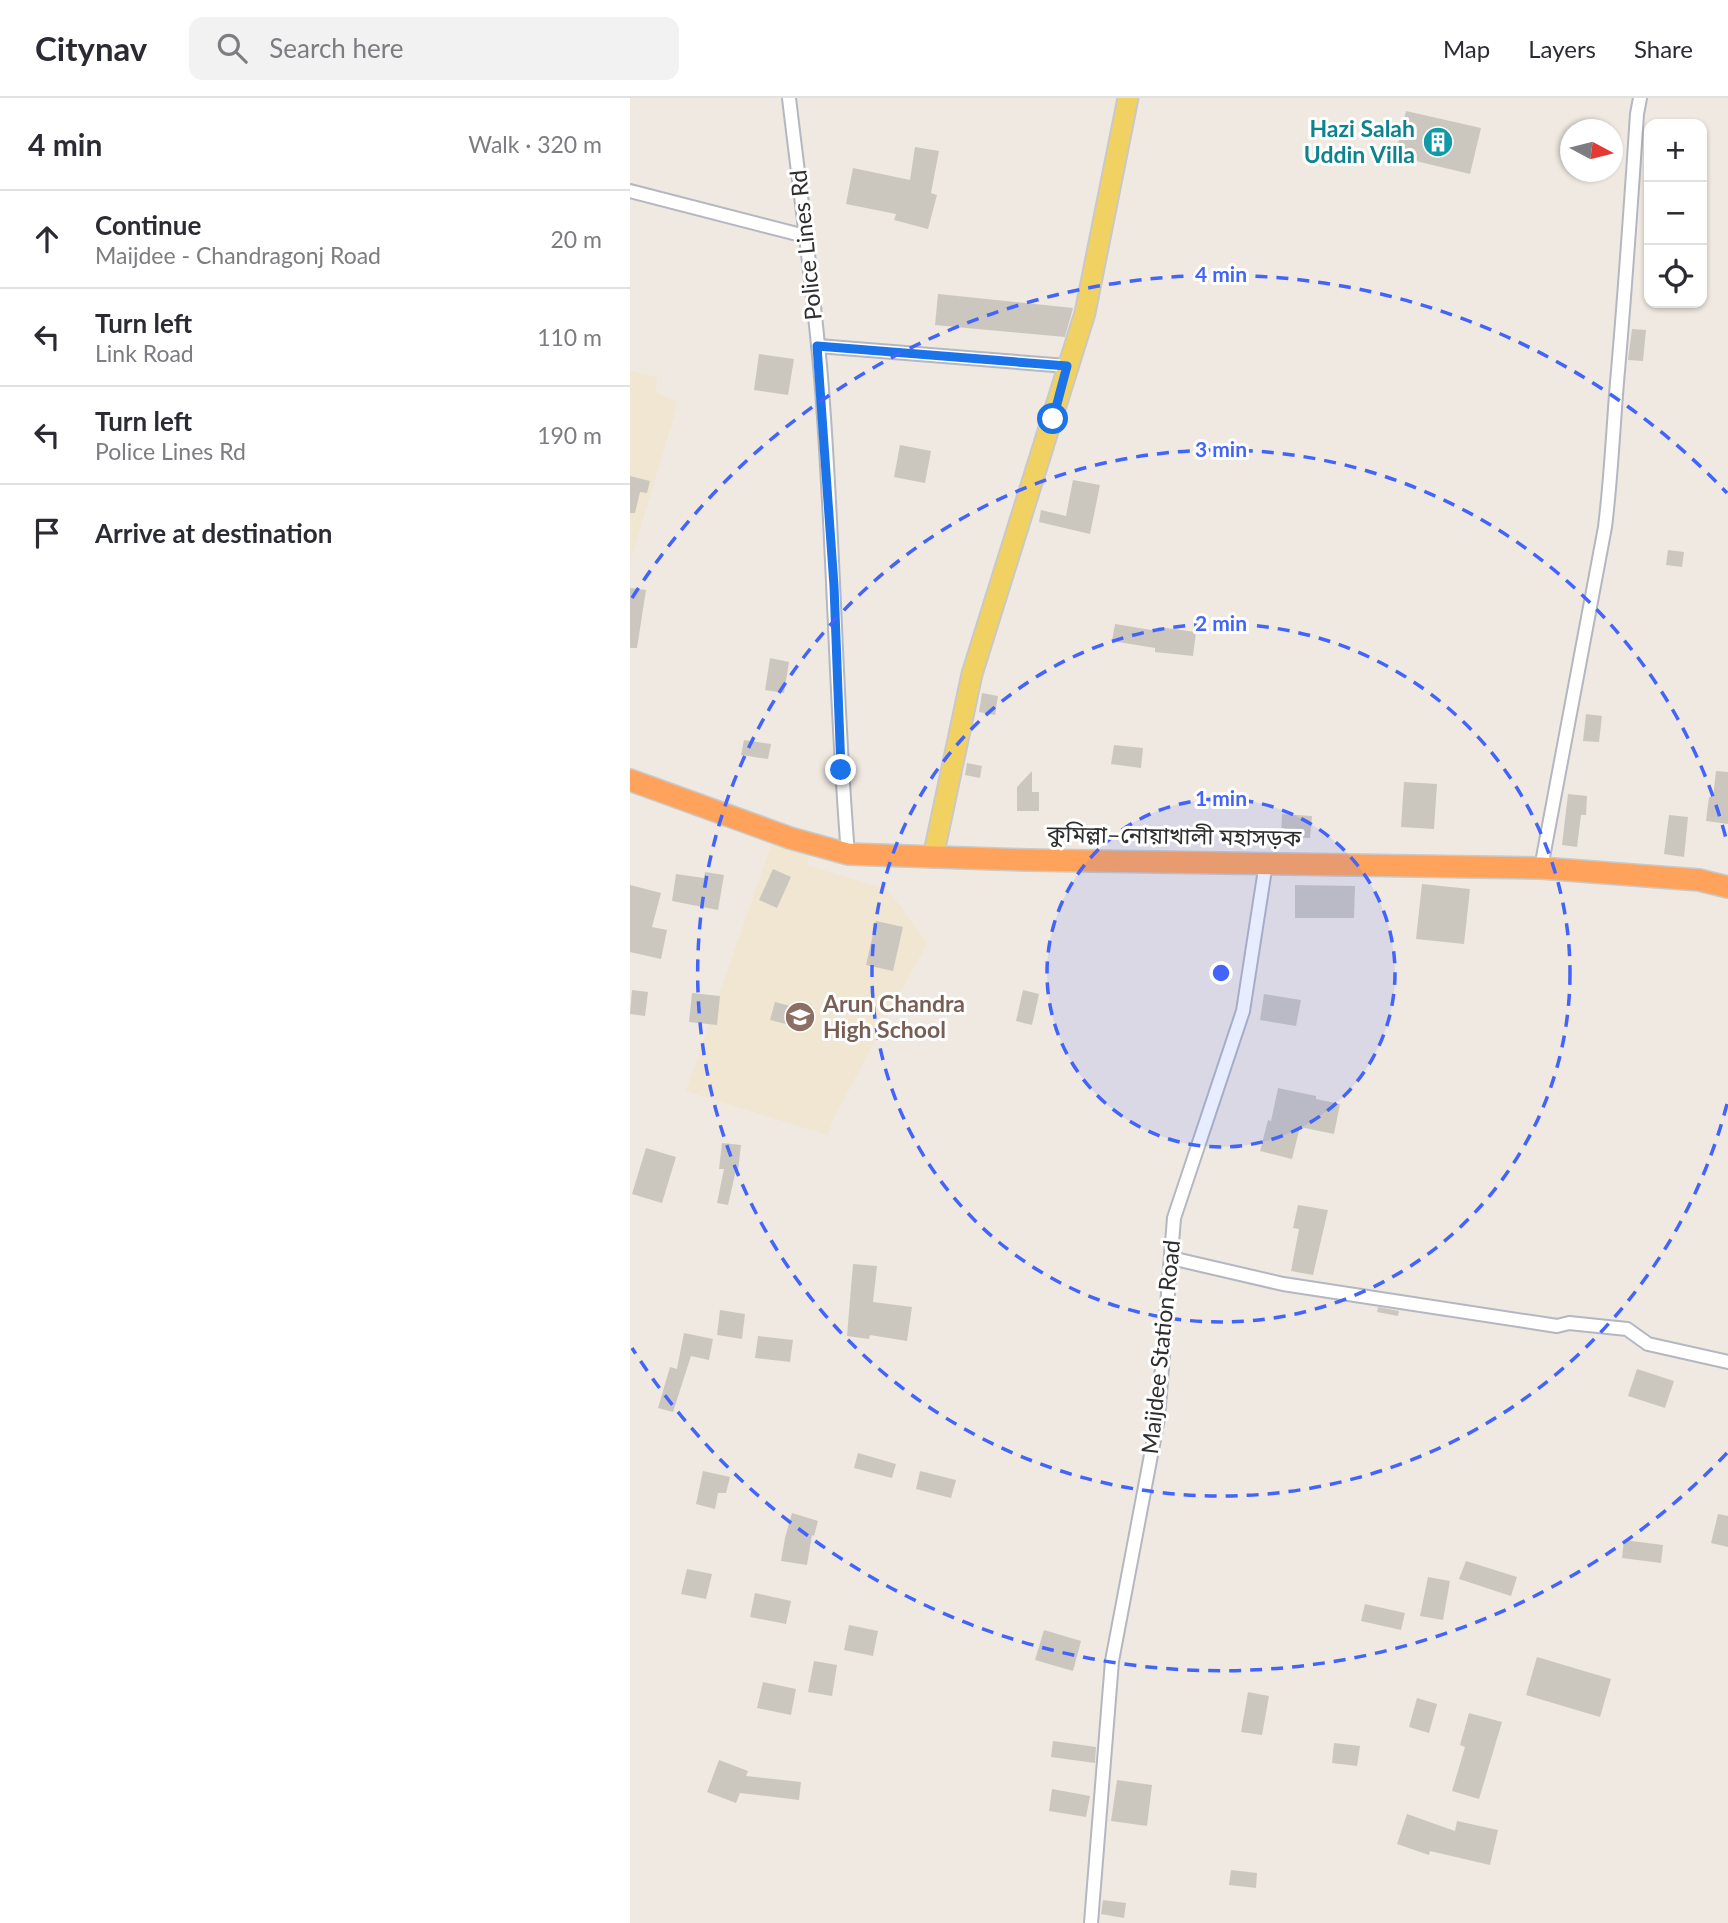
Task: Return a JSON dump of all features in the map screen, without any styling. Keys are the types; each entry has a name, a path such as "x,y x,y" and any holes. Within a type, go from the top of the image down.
{"highway":[{"name":"কুমিল্লা–নোয়াখালী মহাসড়ক","path":"630,780 789,838 848,854 933,858 1541,868 1699,880 1728,887"}],"main road":[{"path":"933,858 972,674 1085,313 1128,98"}],"street":[{"name":"Police Lines Rd","path":"789,98 817,346 833,573 841,770 848,854"},
{"path":"1541,868 1605,527 1612,476 1640,98"},
{"path":"630,191 805,236"},
{"path":"817,346 1067,366"},
{"name":"Maijdee Station Road","path":"1091,1923 1112,1661 1158,1418 1174,1218 1243,1011 1266,863"},
{"path":"1171,1258 1283,1284 1557,1326 1569,1323 1626,1329 1648,1344 1728,1362"}],"shaded area":[{"path":"630,371 657,377 656,392 678,402 630,562"},
{"name":"Arun Chandra High School","path":"774,837 811,847 807,865 888,890 927,943 827,1135 686,1091"}],"building":[{"name":"Hazi Salah Uddin Villa","path":"1406,111 1481,128 1470,174 1395,156"},
{"path":"915,147 939,151 931,193 937,195 928,229 894,220 896,214 846,204 853,168 910,180"},
{"path":"938,294 1073,308 1065,337 935,325"},
{"path":"1632,329 1646,330 1643,361 1628,360"},
{"path":"759,354 794,359 788,395 754,390"},
{"path":"900,445 931,451 925,483 894,477"},
{"path":"630,476 650,481 647,493 640,492 635,513 630,513"},
{"path":"1073,480 1100,485 1090,534 1039,522 1041,510 1066,516"},
{"path":"1668,550 1684,552 1682,567 1666,565"},
{"path":"630,588 646,590 637,648 630,648"},
{"path":"1115,624 1157,631 1158,627 1196,632 1193,656 1155,652 1155,648 1112,641"},
{"path":"770,658 789,662 784,693 765,690"},
{"path":"982,693 998,696 995,715 979,712"},
{"path":"1586,714 1602,716 1599,742 1583,741"},
{"path":"744,740 771,744 768,759 741,755"},
{"path":"1114,745 1143,748 1141,768 1111,764"},
{"path":"967,763 982,766 980,778 965,775"},
{"path":"1032,771 1032,792 1039,792 1039,811 1017,811 1017,787"},
{"path":"1716,771 1728,772 1728,824 1706,821 1709,797 1713,797"},
{"path":"1404,782 1437,784 1434,829 1401,827"},
{"path":"1568,794 1587,796 1586,815 1581,815 1577,847 1562,845"},
{"path":"1282,814 1312,816 1310,838 1281,837"},
{"path":"1669,815 1688,817 1684,857 1664,854"},
{"path":"773,869 791,877 777,908 759,900"},
{"path":"705,872 724,875 718,910 672,901 676,874 704,878"},
{"path":"1422,884 1470,889 1464,944 1416,939"},
{"path":"630,885 661,893 652,927 667,930 661,959 630,952"},
{"path":"1295,885 1355,886 1354,918 1295,918"},
{"path":"876,921 903,927 893,971 866,965"},
{"path":"632,990 648,992 645,1016 630,1014"},
{"path":"1023,990 1039,994 1032,1025 1016,1021"},
{"path":"692,993 720,996 717,1025 689,1022"},
{"path":"1264,994 1301,1000 1296,1026 1260,1020"},
{"path":"775,1002 810,1011 805,1029 770,1020"},
{"path":"1278,1088 1340,1104 1334,1134 1300,1127 1292,1159 1260,1151 1268,1120 1271,1121"},
{"path":"722,1143 741,1145 738,1171 736,1170 728,1205 717,1203 724,1169 719,1169"},
{"path":"646,1148 676,1157 662,1203 632,1194"},
{"path":"1298,1205 1328,1210 1313,1275 1291,1271 1299,1229 1293,1228"},
{"path":"853,1264 877,1266 873,1302 912,1307 907,1341 870,1335 869,1339 847,1336"},
{"path":"1378,1307 1399,1311 1398,1316 1377,1312"},
{"path":"720,1310 745,1314 742,1339 717,1335"},
{"path":"684,1333 713,1339 709,1360 691,1356 673,1412 658,1408 670,1367 677,1369"},
{"path":"758,1336 793,1340 790,1362 755,1358"},
{"path":"1637,1369 1674,1381 1665,1408 1628,1396"},
{"path":"858,1453 896,1464 892,1478 854,1468"},
{"path":"703,1471 730,1477 726,1493 718,1493 715,1509 696,1504"},
{"path":"920,1471 956,1480 951,1498 916,1489"},
{"path":"792,1513 818,1521 814,1536 812,1535 807,1565 781,1561"},
{"path":"1718,1514 1728,1516 1728,1547 1711,1543"},
{"path":"1624,1540 1663,1545 1661,1563 1622,1558"},
{"path":"1466,1561 1517,1577 1511,1596 1459,1579"},
{"path":"687,1569 712,1574 706,1599 681,1594"},
{"path":"1428,1577 1450,1581 1443,1620 1420,1616"},
{"path":"755,1593 791,1601 786,1624 750,1617"},
{"path":"1365,1604 1405,1613 1401,1630 1361,1621"},
{"path":"849,1625 878,1631 873,1656 844,1650"},
{"path":"1044,1630 1081,1641 1073,1671 1035,1660"},
{"path":"1537,1657 1611,1679 1600,1717 1526,1695"},
{"path":"814,1661 837,1665 832,1696 808,1692"},
{"path":"763,1682 796,1689 791,1715 757,1708"},
{"path":"1248,1692 1269,1696 1262,1735 1241,1732"},
{"path":"1417,1698 1437,1704 1429,1733 1409,1727"},
{"path":"1469,1713 1502,1722 1479,1799 1452,1791 1465,1747 1460,1745"},
{"path":"1053,1741 1096,1747 1095,1763 1051,1757"},
{"path":"1334,1743 1360,1746 1357,1766 1332,1763"},
{"path":"719,1760 748,1771 746,1776 801,1782 799,1800 740,1793 736,1803 707,1792"},
{"path":"1117,1780 1152,1785 1147,1826 1111,1821"},
{"path":"1052,1789 1090,1796 1086,1817 1049,1811"},
{"path":"1407,1814 1455,1831 1457,1821 1498,1830 1490,1865 1430,1851 1429,1855 1397,1844"},
{"path":"1231,1870 1257,1873 1256,1888 1229,1885"},
{"path":"1103,1900 1126,1903 1124,1918 1101,1914"}],"place":[{"name":"Hazi Salah Uddin Villa","path":"1438,142"},
{"name":"Arun Chandra High School","path":"800,1017"}],"route":[{"path":"841,770 834,586 817,346 1067,366 1053,419"}]}
